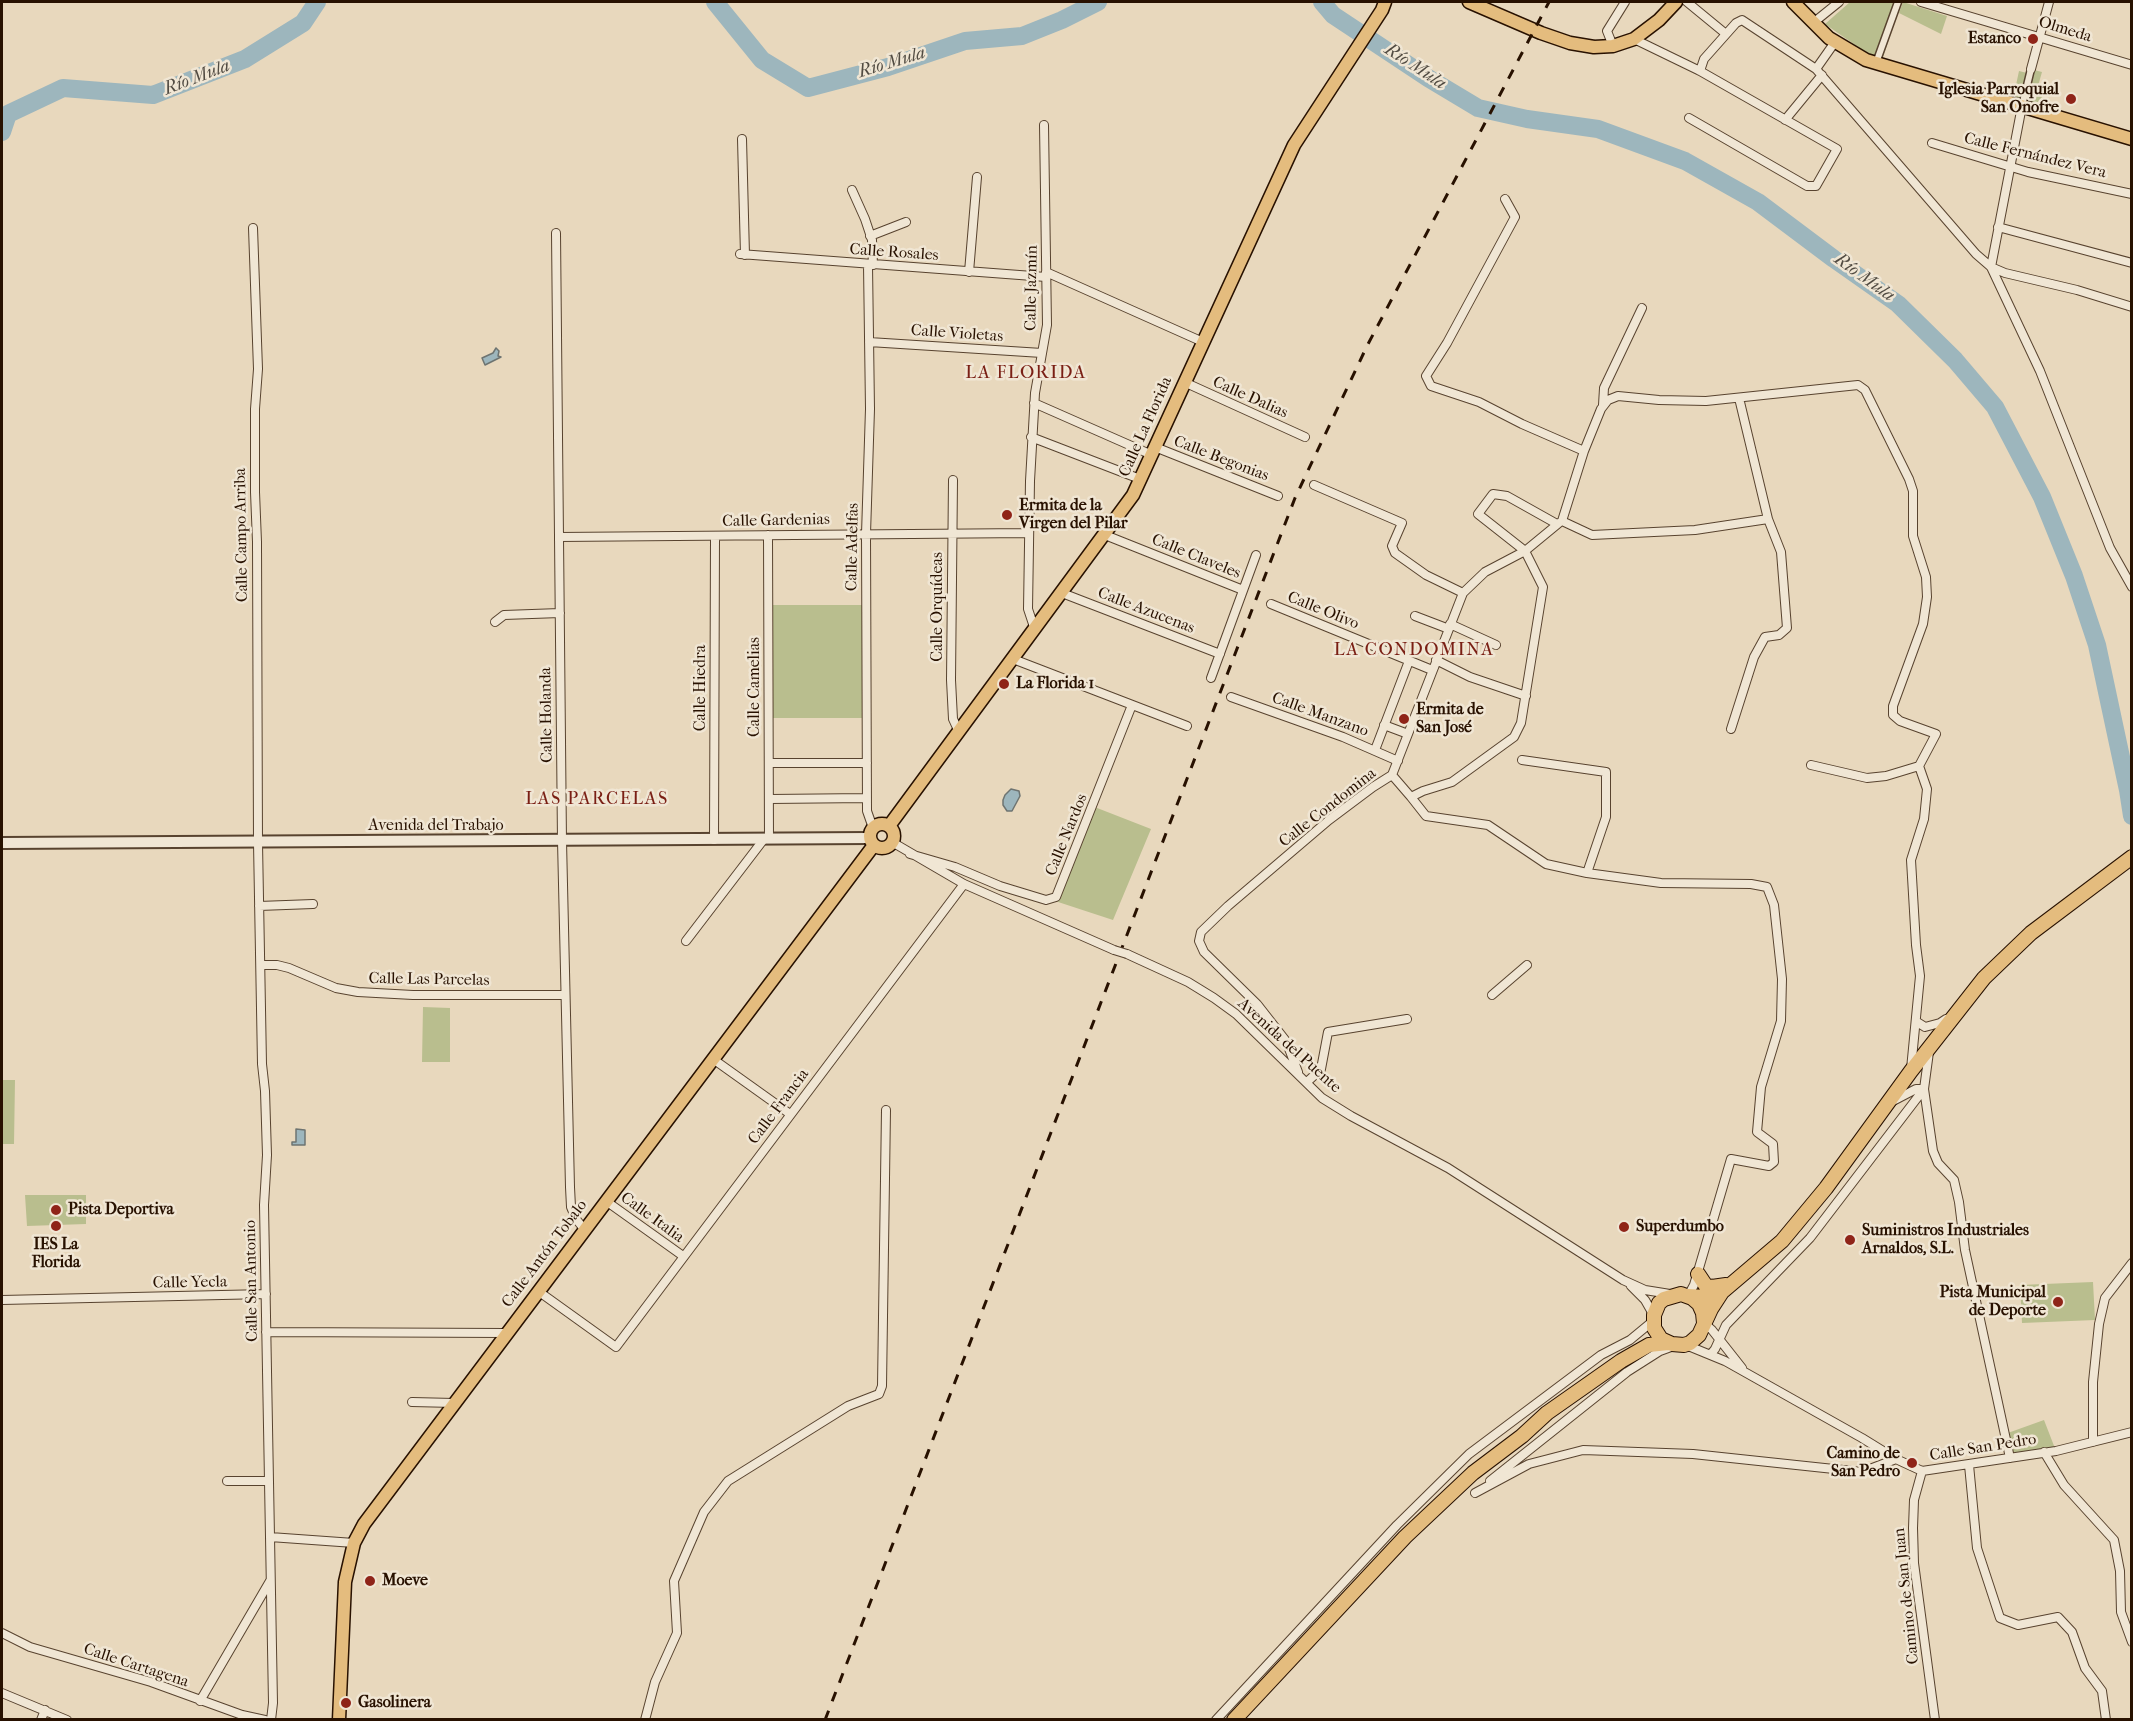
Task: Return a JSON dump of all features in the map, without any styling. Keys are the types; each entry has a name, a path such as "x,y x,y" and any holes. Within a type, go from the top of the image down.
{"highway":[{"path":"1621,1361 1645,1338 1659,1303 1664,1299 1682,1295 1706,1297 1722,1292 1782,1241 1805,1215 1930,1045 1990,972 2024,940 2132,857"},
{"path":"1698,1275 1706,1286 1734,1284"},
{"path":"1234,1719 1405,1537 1473,1473 1547,1413 1621,1361 1649,1345 1677,1344 1695,1339 1722,1292"},
{"path":"1682,1295 1696,1301 1702,1309 1704,1323"},
{"path":"1653,1320 1657,1334 1677,1344"}],"main road":[{"name":"Calle La Florida","path":"889,826 1133,495 1294,145 1383,6 1392,2"},
{"path":"1468,2 1541,33 1570,43 1594,47 1613,46 1635,39 1659,20 1676,2"},
{"path":"1483,2 1511,20"},
{"path":"1793,2 1835,42 1876,64 2132,139"},
{"path":"880,824 889,826 894,835 892,842 884,848 872,837 880,824"},
{"name":"Calle Antón Tobalo","path":"339,1719 345,1582 354,1543 381,1500 713,1059 872,837"}],"street":[{"path":"1613,46 1608,31 1625,2"},
{"path":"1687,2 1726,34"},
{"path":"1813,23 1839,2"},
{"path":"1876,64 1898,2"},
{"name":"Olmeda","path":"1921,2 2132,65"},
{"path":"2049,2 2022,106 2012,167 1990,267 2040,371 2110,548 2132,587"},
{"path":"1700,71 1704,59 1736,23 1742,20 1819,72 1976,254 1990,267 2132,307"},
{"path":"1635,39 1700,71 1837,149 1816,186 1808,186 1689,118"},
{"path":"1785,120 1819,72 1835,42"},
{"name":"Calle Jazmín","path":"1035,630 1028,609 1029,533 1031,437 1034,403 1047,325 1044,125"},
{"name":"Calle Rosales","path":"742,139 743,255 969,272 1046,274 1203,342"},
{"name":"Calle Fernández Vera","path":"1932,143 2012,167 2132,194"},
{"path":"969,272 977,177"},
{"name":"Calle Adelfas","path":"852,190 870,236 871,265 866,534 867,798 872,837"},
{"path":"1505,199 1515,217 1448,343 1426,376 1431,386 1479,402 1584,451"},
{"path":"870,236 906,222"},
{"path":"1998,227 2132,263"},
{"name":"Calle Campo Arriba","path":"253,228 258,369 255,409 255,492 258,843"},
{"name":"Calle Holanda","path":"556,233 565,995 571,1207 576,1219 584,1229"},
{"path":"1604,405 1604,388 1642,308"},
{"name":"Calle Violetas","path":"869,342 1042,353"},
{"name":"Calle Dalias","path":"1184,382 1305,437"},
{"path":"1559,523 1584,451 1608,400 1618,396 1706,401 1858,385 1865,390 1910,479 1913,491 1913,536 1926,577 1927,597 1923,624 1893,706 1893,715 1900,721 1936,734 1919,766 1886,777 1867,778 1811,765"},
{"path":"1731,729 1754,657 1765,637 1779,635 1787,628 1781,552 1768,519 1739,399"},
{"name":"Calle Begonias","path":"1034,403 1153,451 1278,496"},
{"path":"1031,437 1140,479"},
{"name":"Calle Orquídeas","path":"953,480 953,719 959,732"},
{"path":"1314,485 1402,524 1392,546 1395,553 1426,576 1463,593"},
{"path":"1411,796 1423,790 1452,782 1514,737 1521,723 1543,587 1525,551 1478,514 1493,494 1507,496 1559,523 1592,535 1695,530 1768,519"},
{"name":"Calle Condomina","path":"1298,1072 1286,1041 1265,1014 1204,952 1199,942 1201,932 1329,820 1392,775 1463,593 1485,572 1525,551 1559,523"},
{"name":"Calle Gardenias","path":"559,537 1029,533"},
{"name":"Calle Camelias","path":"767,839 770,799 768,535"},
{"name":"Calle Claveles","path":"1105,535 1243,590"},
{"name":"Calle Hiedra","path":"714,840 715,536"},
{"path":"1211,678 1256,555"},
{"name":"Calle Azucenas","path":"1062,592 1220,654"},
{"name":"Calle Olivo","path":"1271,604 1432,670"},
{"path":"495,622 504,615 560,613"},
{"path":"1416,616 1450,626 1496,645"},
{"path":"1013,659 1187,726"},
{"path":"1436,660 1470,678 1526,696"},
{"path":"1375,750 1409,661"},
{"name":"Calle Manzano","path":"1231,697 1375,750 1398,761"},
{"name":"Calle Nardos","path":"910,854 955,867 1000,886 1046,900 1056,897 1132,705"},
{"path":"1384,725 1408,734"},
{"path":"1522,760 1606,772 1606,818 1587,873"},
{"path":"769,763 867,763"},
{"path":"1911,1071 1920,976 1911,860 1924,819 1927,789 1919,766"},
{"path":"1392,775 1426,816 1488,825 1546,864 1587,873 1661,883 1752,884 1767,887 1774,905 1782,979 1781,1021 1761,1087 1757,1131 1773,1144 1774,1162 1769,1167 1731,1159 1698,1275 1682,1295"},
{"path":"770,799 867,798"},
{"name":"Avenida del Trabajo","path":"2,843 714,840 872,837"},
{"path":"686,941 767,839"},
{"name":"Avenida del Puente","path":"892,842 964,884 1127,954 1188,982 1214,998 1236,1014 1298,1072 1322,1098 1449,1168 1623,1280 1646,1300 1653,1320"},
{"name":"Calle San Antonio","path":"258,843 262,1064 267,1155 264,1204 273,1703 271,1719"},
{"name":"Calle Francia","path":"538,1290 616,1347 964,884"},
{"path":"259,906 313,904"},
{"name":"Calle Las Parcelas","path":"261,965 289,968 336,988 358,992 413,995 565,995"},
{"path":"1492,995 1527,965"},
{"path":"1917,1022 1924,1027 1940,1023 1957,1011"},
{"path":"1307,1082 1321,1070 1328,1032 1407,1019"},
{"path":"1930,1045 1924,1089 1932,1151 1938,1163 1954,1179 1965,1250 2010,1458"},
{"path":"713,1059 790,1114"},
{"path":"1888,1104 1916,1089 1924,1089"},
{"path":"1710,1355 1726,1325 1810,1238 1924,1089"},
{"path":"645,1719 655,1682 677,1633 674,1581 704,1512 728,1481 848,1406 879,1394 883,1374 886,1110"},
{"name":"Calle Italia","path":"606,1201 683,1257"},
{"path":"2093,1442 2093,1382 2099,1324 2105,1298 2132,1263"},
{"name":"Avenida del Puente","path":"1623,1280 1655,1293 1682,1295"},
{"name":"Calle Yecla","path":"2,1300 266,1294"},
{"path":"1216,1719 1397,1525 1469,1454 1601,1355 1630,1340 1653,1320"},
{"name":"Calle San Pedro","path":"1704,1323 1751,1377"},
{"path":"266,1332 506,1333"},
{"path":"1677,1344 1660,1351 1627,1372 1475,1492 1529,1464 1582,1450 1693,1454 1862,1472 1896,1459"},
{"name":"Calle San Pedro","path":"1677,1344 1725,1361 1896,1459 1922,1471 2044,1452 2132,1432"},
{"path":"412,1402 454,1403"},
{"path":"2044,1452 2064,1485 2114,1540 2120,1571 2121,1612 2132,1642"},
{"path":"1969,1465 1977,1548 2000,1618 2018,1625 2058,1617 2072,1632 2085,1668 2102,1691 2106,1719"},
{"name":"Camino de San Juan","path":"1922,1471 1914,1500 1914,1563 1935,1719"},
{"path":"227,1481 269,1481"},
{"path":"270,1537 354,1543"},
{"path":"200,1701 271,1580"},
{"name":"Calle Cartagena","path":"2,1633 30,1647 151,1682 242,1715 265,1719"},
{"path":"2,1694 67,1719"},
{"path":"41,1719 45,1710"}],"green space":[{"path":"1850,2 1901,3 1881,63 1825,24"},
{"path":"1903,2 1947,16 1941,34 1899,13"},
{"path":"2034,70 2042,72 2038,86 2044,88 2040,104 2013,99 2019,71 2027,73"},
{"path":"768,605 866,605 867,718 769,718"},
{"path":"1092,806 1151,829 1113,920 1052,900"},
{"path":"423,1007 450,1008 450,1062 422,1062"},
{"path":"2,1080 15,1080 14,1144 2,1144"},
{"name":"Pista Deportiva","path":"25,1195 86,1195 86,1224 27,1226"},
{"name":"Pista Municipal de Deporte","path":"2093,1282 2095,1320 2022,1323 2020,1285"},
{"path":"2044,1420 2056,1451 2010,1458 2005,1434"}],"water":[{"path":"496,348 499,351 498,356 501,357 485,365 482,358 493,353"},
{"path":"1011,789 1019,791 1020,796 1012,811 1007,811 1003,800"},
{"path":"296,1129 305,1130 305,1145 292,1145 292,1142 296,1142"}],"waterway":[{"name":"Río Mula","path":"2,132 8,114 63,88 153,95 245,59 303,23 317,2"},
{"name":"Río Mula","path":"715,2 762,60 808,88 888,67 965,41 1022,36 1098,2"},
{"name":"Río Mula","path":"1322,2 1333,15 1478,108 1527,119 1598,129 1685,161 1758,202 1898,304 1955,360 1995,407 2042,497 2074,576 2097,645 2132,816"}],"railway":[{"path":"825,1720 1295,498 1367,346 1549,2"}],"place":[{"name":"Estanco","path":"2033,39"},
{"name":"Iglesia Parroquial San Onofre","path":"2071,99"},
{"name":"Ermita de la Virgen del Pilar","path":"1007,515"},
{"name":"La Florida 1","path":"1004,684"},
{"name":"Ermita de San José","path":"1404,719"},
{"name":"Pista Deportiva","path":"56,1210"},
{"name":"IES La Florida","path":"56,1226"},
{"name":"Superdumbo","path":"1624,1227"},
{"name":"Suministros Industriales Arnaldos, S.L.","path":"1850,1240"},
{"name":"Pista Municipal de Deporte","path":"2058,1302"},
{"name":"Camino de San Pedro","path":"1912,1463"},
{"name":"Moeve","path":"370,1581"},
{"name":"Gasolinera","path":"346,1703"}],"district":[{"name":"LA FLORIDA","path":"1026,374"},
{"name":"LA CONDOMINA","path":"1414,651"},
{"name":"LAS PARCELAS","path":"597,800"}]}
